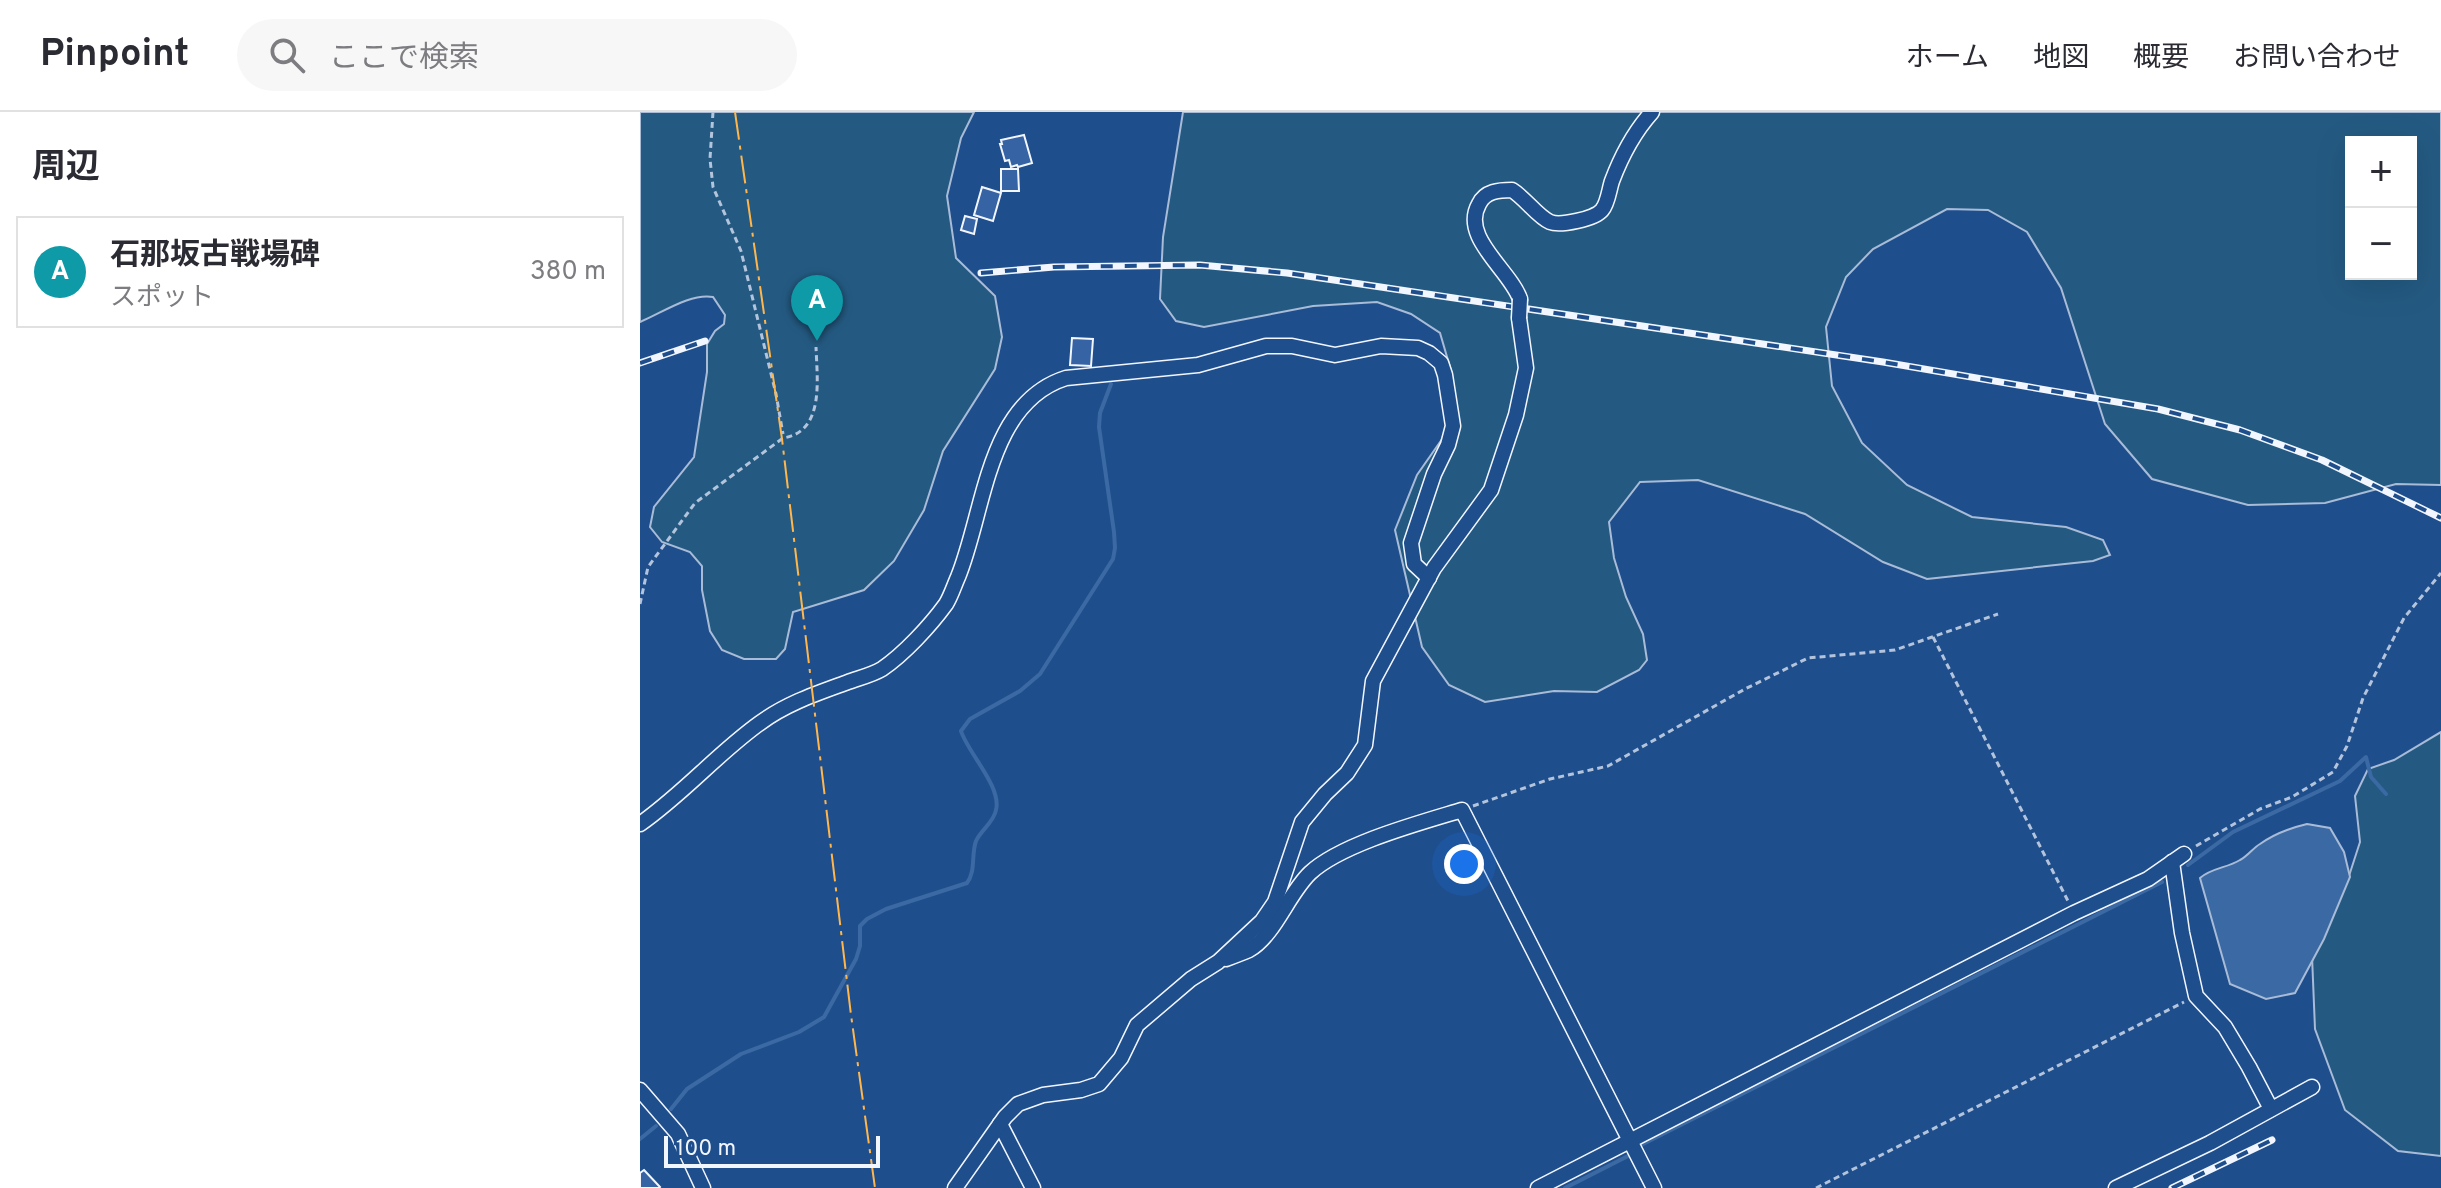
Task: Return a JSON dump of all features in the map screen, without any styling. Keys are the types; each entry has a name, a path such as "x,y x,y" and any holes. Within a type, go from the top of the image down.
{"street":[{"path":"1218,962 1262,921 1275,902 1302,822 1347,773 1365,745 1373,681 1429,578 1491,490 1516,415 1526,368 1519,318 1520,299 1509,278 1478,237 1475,223 1478,204 1489,194 1512,190 1549,221 1560,224 1596,215 1603,210 1626,150 1652,112"},
{"path":"640,824 761,722 798,700 881,669 917,638 948,602 967,555 981,498 996,455 1011,422 1023,404 1046,385 1066,378 1198,365 1266,346 1292,346 1335,355 1381,346 1418,348 1429,353 1441,363 1445,375 1453,426 1411,543 1414,564 1429,578"},
{"path":"955,1188 1018,1104 1043,1095 1081,1090 1099,1084 1121,1058 1137,1025 1191,979 1218,962 1252,948 1276,922 1308,875 1322,864 1393,831 1462,810 1654,1188"},
{"path":"1538,1188 2074,913 2148,879 2178,858"},
{"path":"2178,858 2182,933 2196,996 2225,1027 2271,1109"},
{"path":"2116,1188 2210,1143 2312,1087"},
{"path":"640,1090 678,1134 703,1188"},
{"path":"1000,1124 1033,1188"}],"path":[{"path":"713,112 710,159 713,187 741,251 783,434"},
{"path":"640,604 648,567 695,503 783,438 794,436 804,429 813,414 816,399 816,347"},
{"path":"2178,858 2260,809 2292,797 2333,772 2347,746 2363,698 2404,618 2441,573"},
{"path":"1462,810 1558,777 1608,766 1745,689 1808,658 1895,650 1998,614"},
{"path":"1933,637 2074,913"},
{"path":"1816,1188 2196,996"}],"shaded area":[{"path":"640,112 974,112 961,138 947,196 956,258 995,296 1002,337 995,369 943,451 924,510 894,561 864,590 793,612 785,649 776,659 744,659 722,650 710,631 702,590 702,566 690,552 662,542 650,527 654,507 694,457 707,372 707,344 724,324 725,315 713,297 704,297 686,301 640,322"},
{"path":"1183,112 2441,112 2441,485 2396,484 2325,503 2248,505 2152,479 2105,424 2061,288 2027,232 1988,210 1947,209 1873,249 1846,277 1826,327 1832,386 1862,443 1907,485 1972,517 2066,527 2103,540 2110,555 2093,561 1927,579 1883,562 1805,514 1698,480 1640,482 1609,522 1614,558 1626,597 1643,634 1647,660 1639,670 1597,692 1554,691 1485,702 1449,685 1422,647 1395,530 1417,475 1454,422 1452,374 1440,333 1411,314 1377,302 1313,306 1204,327 1176,321 1160,299 1163,237"},
{"path":"2441,732 2441,1156 2398,1151 2345,1110 2315,1029 2312,956 2349,876 2360,842 2355,796 2368,769 2394,760"},
{"path":"2307,824 2330,828 2344,852 2350,877 2324,939 2295,993 2266,999 2230,984 2200,878 2240,860 2277,834"}],"building":[{"path":"1024,135 1032,163 1011,167 1009,160 1005,161 1001,140"},
{"path":"1001,169 1018,169 1019,191 1001,191"},
{"path":"982,187 1001,193 993,221 974,215"},
{"path":"965,216 977,219 974,234 961,230"},
{"path":"1072,338 1093,339 1091,366 1070,365"},
{"path":"644,1170 659,1188 640,1188 640,1173"}],"waterway":[{"path":"671,1109 687,1089 741,1054 799,1032 824,1017 856,959 860,946 860,926 867,919 886,909 967,883 972,873 976,841 993,818 997,801 961,731 970,719 1020,691 1040,674 1113,559 1114,532 1099,427 1100,413 1111,384"},
{"path":"2188,865 2233,832 2340,781 2366,757 2371,777 2386,794"},
{"path":"1641,1145 2162,882"},
{"path":"640,1139 656,1126"},
{"path":"1565,1188 1630,1155"}],"railway":[{"path":"981,273 1054,267 1200,265 1287,273 1883,362 2158,409 2240,430 2322,460 2441,518"},
{"path":"640,363 705,341"},
{"path":"2172,1188 2272,1140"}],"power":[{"path":"735,112 782,439 851,1015 875,1188"}],"place":[{"name":"石那坂古戦場碑","path":"817,341"}]}
